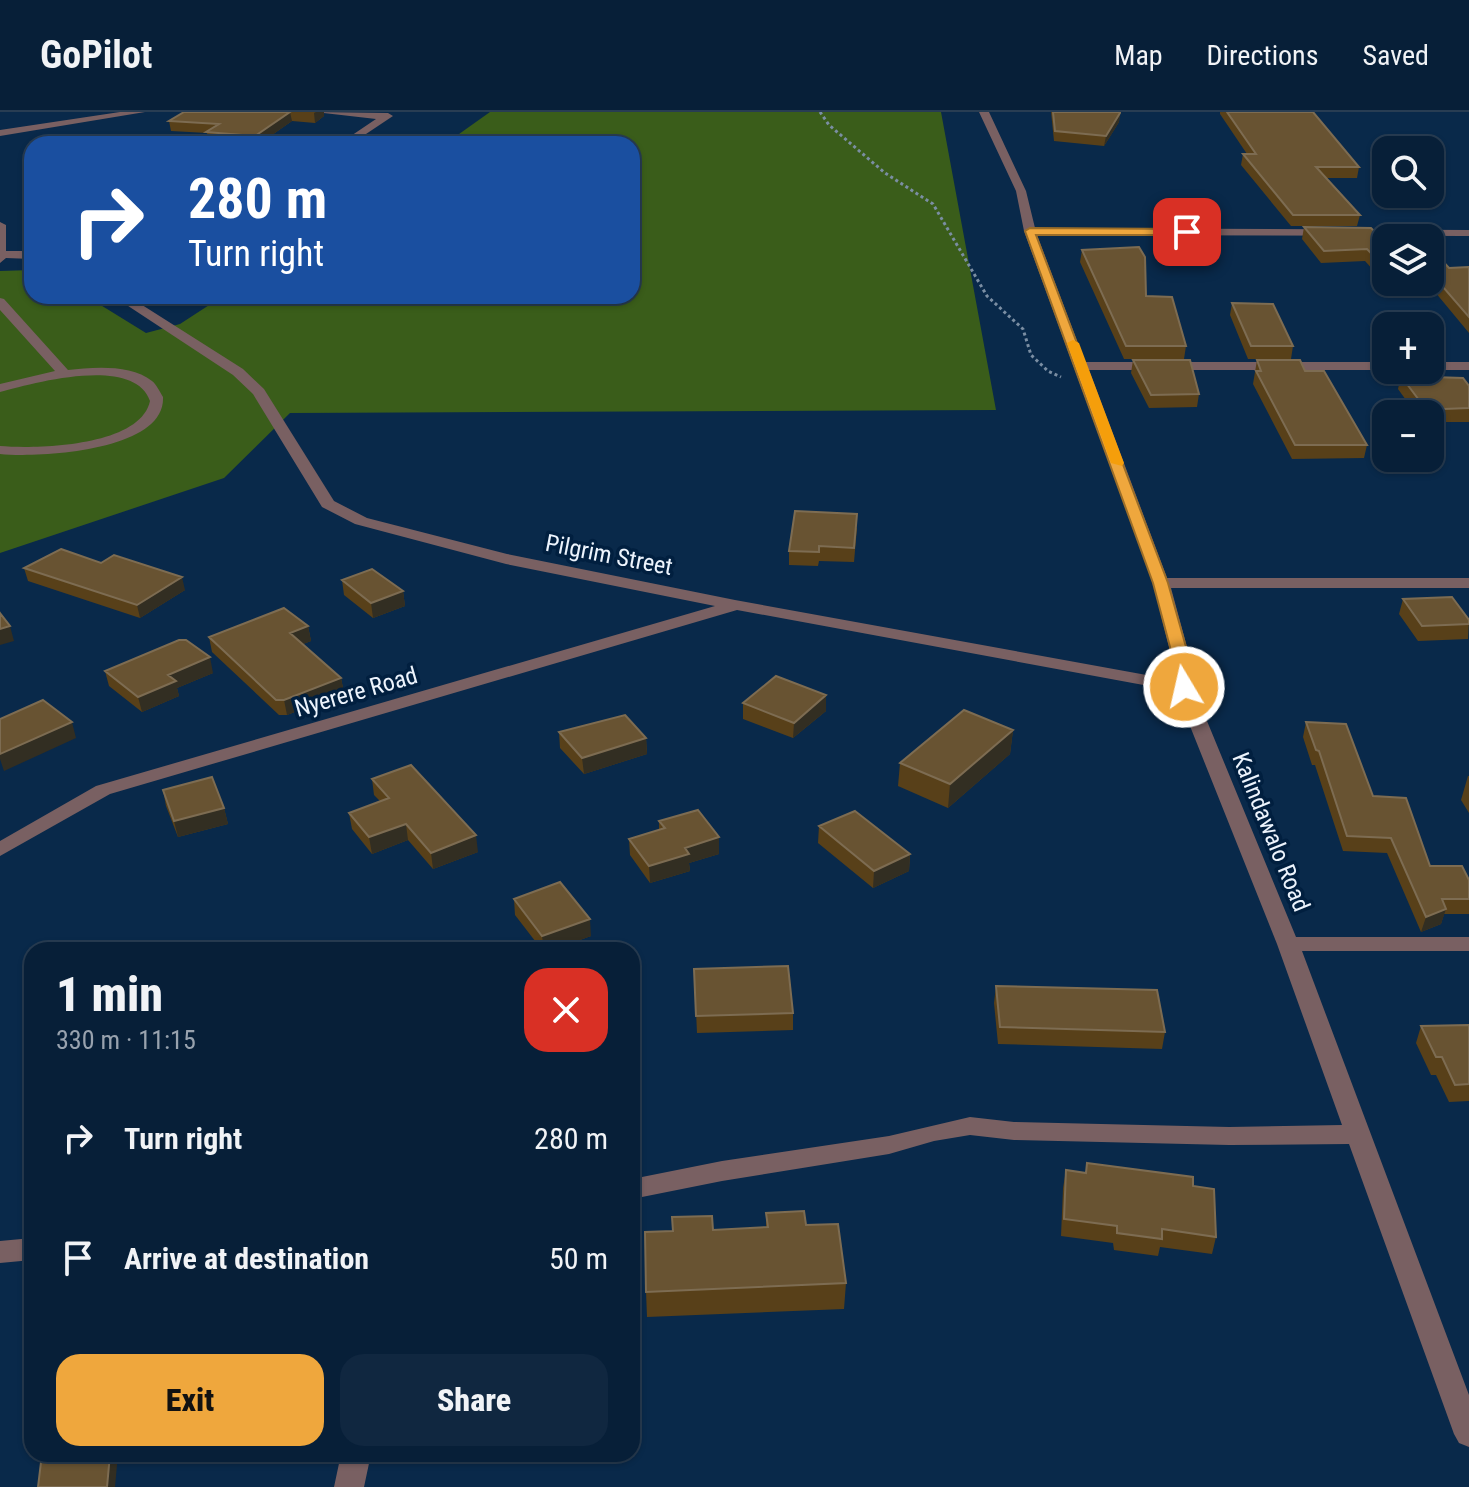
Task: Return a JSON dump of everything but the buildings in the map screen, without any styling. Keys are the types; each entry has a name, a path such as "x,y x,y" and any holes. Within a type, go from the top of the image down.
{"street":[{"path":"0,133 140,112"},
{"path":"320,112 390,115"},
{"name":"Kalindawalo Road","path":"984,112 1021,191 1030,231 1161,583 1178,647 1184,687 1288,944 1469,1434"},
{"path":"357,136 390,115"},
{"path":"0,225 1,256 24,255"},
{"path":"1030,231 1469,233"},
{"path":"0,302 64,373"},
{"name":"Pilgrim Street","path":"131,304 249,382 259,392 328,504 361,521 506,559 735,605 1184,687"},
{"path":"1082,366 1372,366"},
{"path":"1444,366 1469,366"},
{"path":"0,388 64,373 100,372 141,381 155,393 155,408 149,416 127,431 94,444 55,451 0,450"},
{"path":"1161,583 1469,583"},
{"name":"Nyerere Road","path":"0,850 103,790 515,672 735,605"},
{"path":"1288,944 1469,944"},
{"path":"640,1187 722,1171 889,1145 970,1126 1014,1131 1198,1135 1358,1134"},
{"path":"0,1252 24,1250"},
{"path":"349,1487 354,1462"}],"path":[{"path":"820,112 829,125 885,173 933,204 987,296 1023,329 1031,355 1048,371 1091,391"}],"green space":[{"path":"490,112 941,112 996,410 290,413 224,478 0,553 0,271 24,270 24,304 99,304 146,333 180,324 211,304 640,304 640,136 456,136"}],"slow traffic":[{"path":"1073,343 1117,463"}],"route":[{"path":"1184,687 1178,647 1161,583 1030,231 1187,232"}]}
